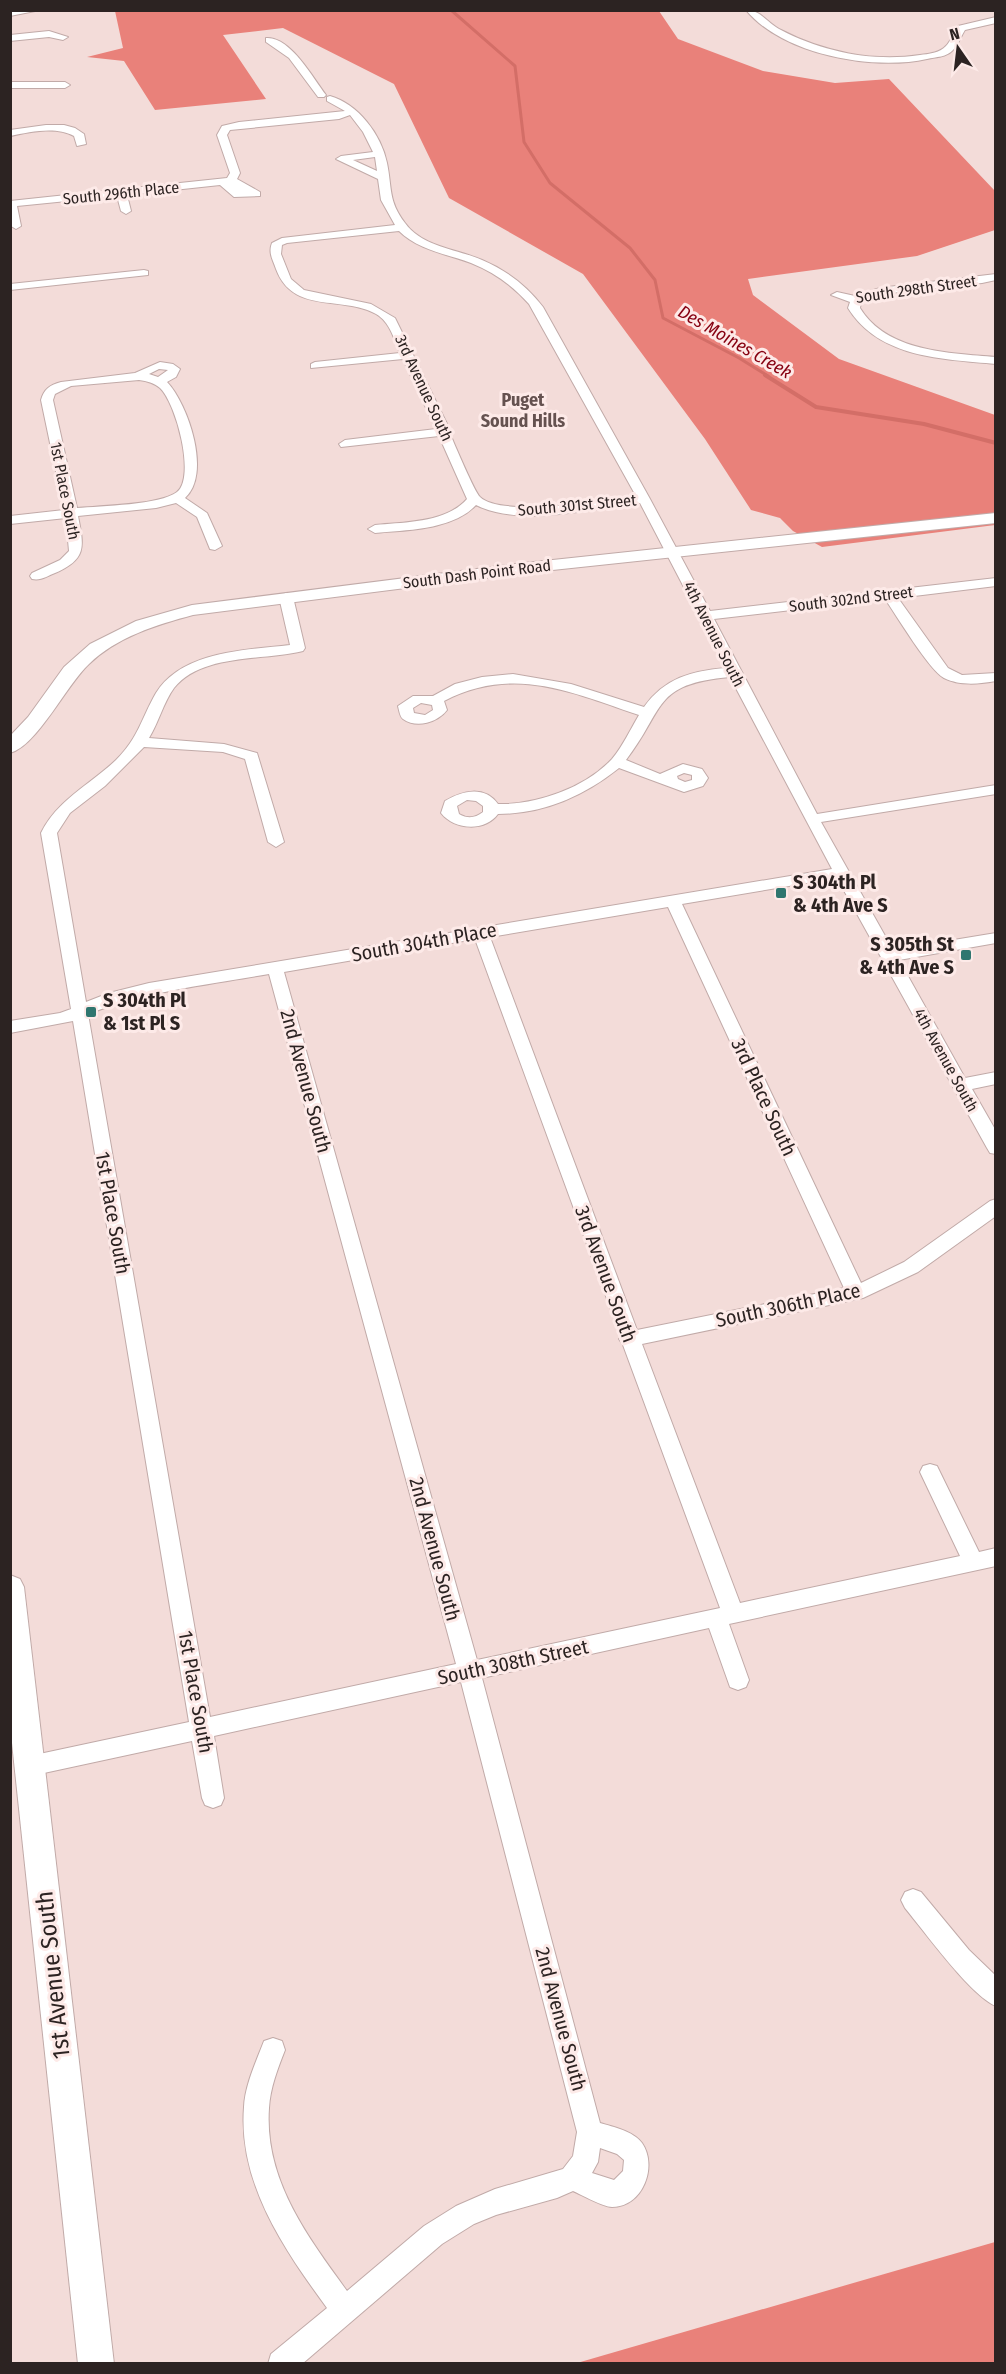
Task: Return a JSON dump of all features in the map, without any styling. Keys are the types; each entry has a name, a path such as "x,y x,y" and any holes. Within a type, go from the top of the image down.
{"main road":[{"name":"South Dash Point Road","path":"10,747 30,728 72,670 107,642 157,619 192,610 515,569 996,518"},
{"name":"1st Avenue South","path":"10,1587 96,2364"}],"street":[{"path":"10,13 36,10"},
{"path":"750,10 762,24 782,36 838,55 862,60 891,60 942,53 950,48 961,28 996,20"},
{"path":"10,38 49,34 63,37"},
{"path":"269,40 279,43 289,51 312,85 327,95 346,103"},
{"path":"10,85 65,85"},
{"name":"South 296th Place","path":"11,204 227,181 235,173 222,138 223,130 238,125 331,117 346,103"},
{"name":"4th Avenue South","path":"346,103 365,129 378,154 387,202 402,227 430,245 494,270 519,286 529,296 644,499 812,819 996,1149"},
{"path":"10,132 67,129 80,134 81,144"},
{"path":"378,154 341,159 383,177"},
{"path":"121,194 126,211"},
{"path":"11,204 16,226"},
{"name":"3rd Avenue South","path":"402,227 291,239 277,243 276,254 291,286 309,295 358,304 382,312 394,325 474,499"},
{"path":"10,287 144,273"},
{"name":"South 298th Street","path":"837,296 856,300 864,294 879,291 945,285 996,277"},
{"path":"856,300 854,308 862,322 884,338 933,354 996,362"},
{"path":"315,366 409,355"},
{"path":"137,377 153,367 170,366 175,371 155,380"},
{"path":"10,520 159,503 175,498 189,487 192,467 174,397 168,388 155,380 137,377"},
{"name":"1st Place South","path":"37,576 67,561 76,551 77,539 47,400 49,393 54,388 74,383 137,377"},
{"path":"345,444 445,432"},
{"path":"175,498 192,505 202,513 208,522 215,546"},
{"path":"375,529 441,519 464,510 474,499"},
{"name":"South 301st Street","path":"474,499 487,507 519,511 644,499"},
{"name":"South 302nd Street","path":"706,616 996,582"},
{"path":"889,595 933,659 949,676 964,680 996,677"},
{"name":"1st Place South","path":"213,1798 49,833 55,818 100,783 140,742 166,688 179,676 200,665 222,658 298,648 286,597"},
{"path":"492,810 519,808 559,800 580,789 618,762 646,713 664,692 687,678 734,672"},
{"path":"434,701 452,689 470,682 514,678 560,686 646,713"},
{"path":"140,742 224,748 252,756 276,842"},
{"path":"618,762 657,778 669,779"},
{"path":"812,819 996,789"},
{"name":"South 304th Place","path":"10,1027 79,1013 95,1004 126,994 843,872"},
{"name":"3rd Place South","path":"673,901 856,1293"},
{"name":"3rd Avenue South","path":"480,932 629,1339 724,1616 738,1680"},
{"path":"888,956 996,938"},
{"name":"2nd Avenue South","path":"275,968 469,1671 589,2143"},
{"path":"961,1085 996,1078"},
{"name":"South 306th Place","path":"629,1339 856,1293 911,1267 996,1206"},
{"path":"930,1472 973,1562"},
{"name":"South 308th Street","path":"30,1766 996,1557"},
{"path":"913,1900 961,1958 996,1994"},
{"path":"273,2050 261,2081 256,2107 257,2143 263,2170 276,2208 290,2235 345,2310"},
{"path":"282,2364 417,2246 449,2224 495,2202 557,2185 572,2178 581,2167 589,2143 625,2144 635,2157 636,2174 627,2189 611,2194 572,2178"}],"shaded area":[{"path":"78,10 659,11 678,39 763,71 835,83 889,79 995,191 995,230 917,256 748,279 753,295 839,359 995,415 995,525 822,547 793,531 780,518 751,510 705,439 583,274 449,198 394,84 283,28 223,35 266,99 155,110 124,61 87,57 123,48 115,11 74,12"},
{"path":"995,2242 995,2363 577,2363"}],"waterway":[{"name":"Des Moines Creek","path":"451,10 515,66 524,142 550,183 630,248 655,280 663,318 768,376"},
{"name":"Des Moines Creek","path":"765,375 816,407 924,424 996,443"}],"place":[{"name":"S 304th Pl & 4th Ave S","path":"781,893"},
{"name":"S 305th St & 4th Ave S","path":"966,955"},
{"name":"S 304th Pl & 1st Pl S","path":"91,1012"}],"district":[{"name":"Puget Sound Hills","path":"523,410"}]}
